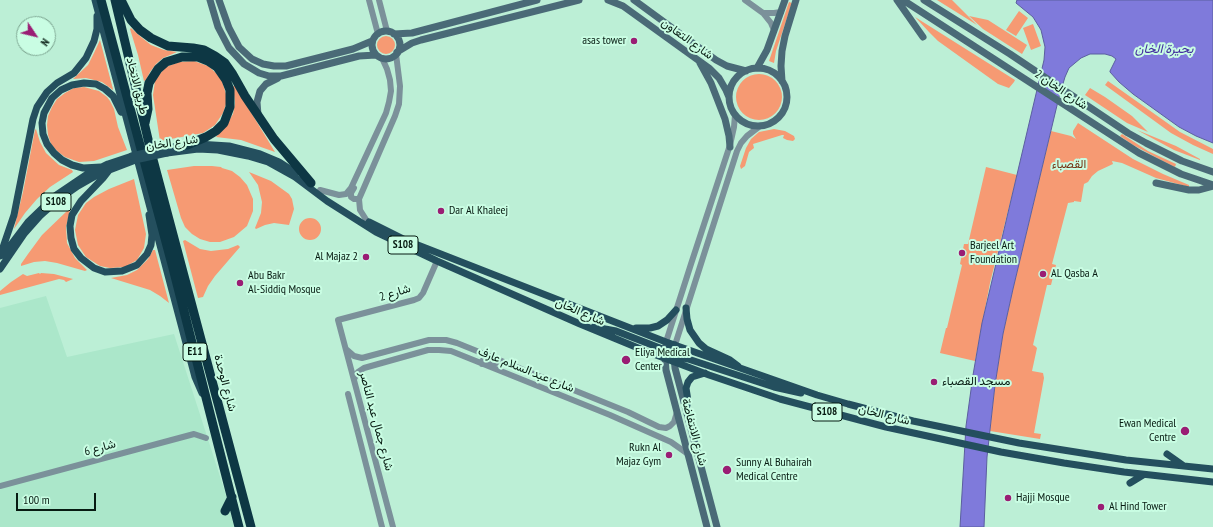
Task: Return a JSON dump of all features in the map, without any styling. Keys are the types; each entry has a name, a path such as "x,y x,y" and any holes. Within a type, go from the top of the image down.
{"highway":[{"name":"طريق الاتحاد","path":"115,0 145,126 153,177"},
{"path":"121,0 131,20 150,38 168,46 204,50 220,59 229,68 274,139 311,183"},
{"name":"طريق الاتحاد","path":"98,2 116,52 153,177"},
{"path":"145,126 149,82 158,69 171,60 182,57 192,56 208,61 217,67 226,80 230,90 230,107 224,123 216,131 187,145"},
{"name":"شارع الوحدة","path":"153,177 173,268 239,527"},
{"name":"شارع الوحدة","path":"153,177 250,527"},
{"path":"225,511 232,497"}],"main road":[{"path":"210,0 222,35 229,48 238,59 259,73 270,76 281,76"},
{"path":"220,0 229,28 239,47 247,56 262,64 274,66 286,66 353,49 372,40 378,34 387,31 394,34 412,33 537,0"},
{"path":"258,115 257,102 260,91 268,82 281,76 359,56 379,56 388,59 412,43 421,40 568,1 579,0"},
{"name":"شارع التعاون","path":"608,0 623,6 714,72 726,90 729,98"},
{"name":"شارع التعاون","path":"634,0 716,60 727,66 746,71"},
{"path":"757,68 767,50 785,0"},
{"path":"782,81 782,51 796,0"},
{"path":"789,24 801,0"},
{"path":"897,0 923,37"},
{"name":"شارع الخان 2","path":"903,0 1004,64 1125,145 1152,161 1213,186"},
{"name":"شارع الخان 2","path":"924,0 1146,143 1182,161 1213,172"},
{"path":"98,2 148,201 197,383 203,396 208,402"},
{"path":"0,256 14,215 33,119 37,107 47,92 78,68 90,53 96,35 98,2"},
{"path":"394,34 399,41 397,53"},
{"path":"372,40 372,50 379,56"},
{"path":"699,61 711,83 725,119 730,147"},
{"path":"757,68 770,71 777,75 782,81 787,93 787,102 784,110 777,120 769,124 752,126 744,123 734,115 730,107 729,98 730,90 739,76 746,71 757,68"},
{"path":"101,167 83,168 72,165 58,157 50,149 43,134 42,123 44,113 52,98 61,90 72,85 84,83 100,86 109,92 115,100 130,131"},
{"name":"شارع الخان","path":"0,260 20,231 46,204 75,182 101,167 187,145 219,145 240,148 255,152 289,167 338,203 367,221 405,240 666,342 817,395 884,414 1003,440 1090,455 1184,467 1212,469"},
{"name":"شارع الخان","path":"166,151 198,149 218,150 268,162 295,177 327,201 371,229 437,262 665,358"},
{"name":"شارع الخان","path":"0,269 24,234 49,208 78,186 133,158"},
{"path":"110,169 81,200 72,215 70,226 71,238 77,254 85,262 94,268 111,272 127,270 141,262 149,250 151,240 148,201"},
{"path":"1156,183 1189,190 1199,190 1213,186"},
{"path":"686,308 690,330 699,343 711,351 730,360 741,369"},
{"path":"630,328 650,328 658,326 667,320 676,310"},
{"path":"586,326 616,331 665,350 670,349 675,345"},
{"name":"شارع الانتفاضة","path":"666,342 666,370 707,527"},
{"name":"شارع الانتفاضة","path":"675,345 674,359 717,527"},
{"path":"665,358 688,359 783,389 817,395"},
{"name":"شارع الخان","path":"674,359 705,373 753,391 872,424 951,442 1080,466 1143,475 1213,482"},
{"path":"686,409 688,401 686,386 688,382 692,377 705,373"},
{"path":"1167,454 1184,467"},
{"path":"1130,483 1143,475"},
{"path":"694,479 698,477 700,479 703,488 710,498"}],"street":[{"path":"369,0 378,34"},
{"path":"379,0 387,31"},
{"path":"745,0 763,13 774,30"},
{"path":"763,13 781,12"},
{"path":"367,221 360,210 359,199 399,104 400,86 397,53"},
{"path":"320,190 339,196 346,194 351,188 388,108 391,97 391,85 389,74 379,56"},
{"path":"666,342 730,147 733,133 734,115"},
{"path":"675,345 737,151 747,136 760,126"},
{"path":"359,199 354,199 351,195 360,175 362,164"},
{"name":"شارع 2","path":"338,320 419,298 423,293 437,262"},
{"name":"شارع جمال عبد الناصر","path":"338,320 392,527"},
{"name":"شارع عبد السلام عارف","path":"346,349 354,356 362,358 429,340 446,340 457,343 628,412 659,427 668,427 672,424 677,412"},
{"path":"386,362 384,360 385,356 404,350 409,346"},
{"name":"شارع عبد السلام عارف","path":"354,379 358,372 364,368 422,352 439,350 457,353 610,415 667,440 688,454"},
{"path":"482,364 482,360 484,359 499,364 506,363"},
{"name":"شارع جمال عبد الناصر","path":"348,394 382,527"},
{"path":"610,415 615,414 624,416 628,412"},
{"name":"شارع 6","path":"0,486 194,434 206,438"}],"shaded area":[{"path":"46,296 67,357 174,334 225,492 234,527 0,527 0,308"}],"green space":[{"path":"937,0 952,0 977,25"},
{"path":"789,2 792,3 776,51 774,63 769,61"},
{"path":"1019,11 1028,18 1016,36 1006,30"},
{"path":"969,16 988,20 1027,45 1022,54 983,29"},
{"path":"915,17 1015,80 1014,82 1009,88 998,84 938,41"},
{"path":"1033,24 1041,46 1031,50 1023,28"},
{"path":"131,28 151,45 164,50 177,52 163,58 156,64 144,81 130,29"},
{"path":"382,36 390,36 395,41 393,52 390,54 382,54 377,49 377,41"},
{"path":"100,40 113,90 102,82 86,78 73,79 88,65"},
{"path":"194,61 208,66 222,81 226,94 226,104 223,113 215,125 203,133 160,141 153,95 155,81 166,67 179,62"},
{"path":"755,74 763,74 772,78 778,84 782,97 778,110 772,116 763,120 755,120 746,116 740,110 736,101 736,93 740,84 746,78"},
{"path":"1108,81 1180,132 1213,149 1213,154 1171,133 1105,85"},
{"path":"233,86 235,86 275,152 241,140 216,137 233,114 235,103"},
{"path":"84,87 99,91 110,101 127,150 94,161 79,162 65,157 51,144 47,125 48,116 52,107 57,99 65,93 74,88"},
{"path":"1090,88 1132,116 1148,132 1127,123 1085,95"},
{"name":"القصباء","path":"1078,123 1133,159 1189,185 1189,187 1156,178 1122,163 1112,161 1113,164 1098,171 1088,182 1084,184 1081,202 1074,201 1068,203 1052,264 1056,265 1051,285 1047,285 1033,345 1037,348 1032,371 1043,373 1044,378 1034,433 1041,434 1040,439 990,431 1003,334 1051,131 1071,136 1076,139 1073,131"},
{"path":"36,129 40,142 46,153 59,165 72,170 73,172 50,187 37,199 14,229 23,192"},
{"path":"774,129 785,131 794,136 795,139 793,141 787,140 783,138 784,135 782,135 753,144 754,148 749,152 745,166 741,169 740,166 746,148 751,139 759,132"},
{"path":"1137,130 1176,146 1200,160 1174,150"},
{"path":"1122,134 1148,151 1176,164 1175,167 1133,145 1120,136"},
{"path":"194,166 221,167 232,171 240,177 247,185 253,199 253,211 247,226 234,237 220,242 210,242 200,239 185,227 167,170"},
{"name":"القصباء","path":"986,167 1017,175 990,283 975,361 940,353 962,265 960,264 964,244 968,244"},
{"path":"249,172 271,181 289,194 292,199 294,209 289,225 274,223 256,229 255,228 261,213 262,202 258,185"},
{"path":"134,179 146,234 144,248 137,260 125,267 110,268 100,266 86,257 78,245 75,230 78,215 86,203 94,197"},
{"path":"68,210 70,211 66,227 67,243 75,258 87,270 85,271 45,261 34,262 21,266 42,235"},
{"path":"310,218 318,221 321,229 318,237 310,240 302,237 299,229 302,221"},
{"path":"185,240 200,249 211,251 228,249 238,245 240,247 215,276 203,297 198,298 183,241"},
{"path":"153,250 155,250 169,303 150,290 111,278 127,275 137,270 148,259"},
{"path":"39,273 54,274 73,279 66,282 59,279 0,295 0,291 23,274 27,276"}],"water":[{"name":"بحيرة الخان","path":"1017,0 1213,0 1213,143 1179,127 1119,82 1110,72 1116,59 1112,56 1105,54 1090,54 1081,58 1069,68 1059,97 1003,334 995,385 987,457 984,527 960,527 966,426 982,323 1044,60 1045,47 1041,30 1033,17 1016,3"}],"place":[{"name":"asas tower","path":"634,41"},
{"name":"Dar Al Khaleej","path":"441,211"},
{"name":"Barjeel Art Foundation","path":"962,253"},
{"name":"Al Majaz 2","path":"366,257"},
{"name":"AL Qasba A","path":"1043,274"},
{"name":"Abu Bakr Al-Siddiq Mosque","path":"240,283"},
{"name":"Eliya Medical Center","path":"626,360"},
{"name":"مسجد القصباء","path":"934,382"},
{"name":"Ewan Medical Centre","path":"1185,431"},
{"name":"Rukn Al Majaz Gym","path":"669,455"},
{"name":"Sunny Al Buhairah Medical Centre","path":"727,470"},
{"name":"Hajji Mosque","path":"1008,498"},
{"name":"Al Hind Tower","path":"1101,507"}]}
